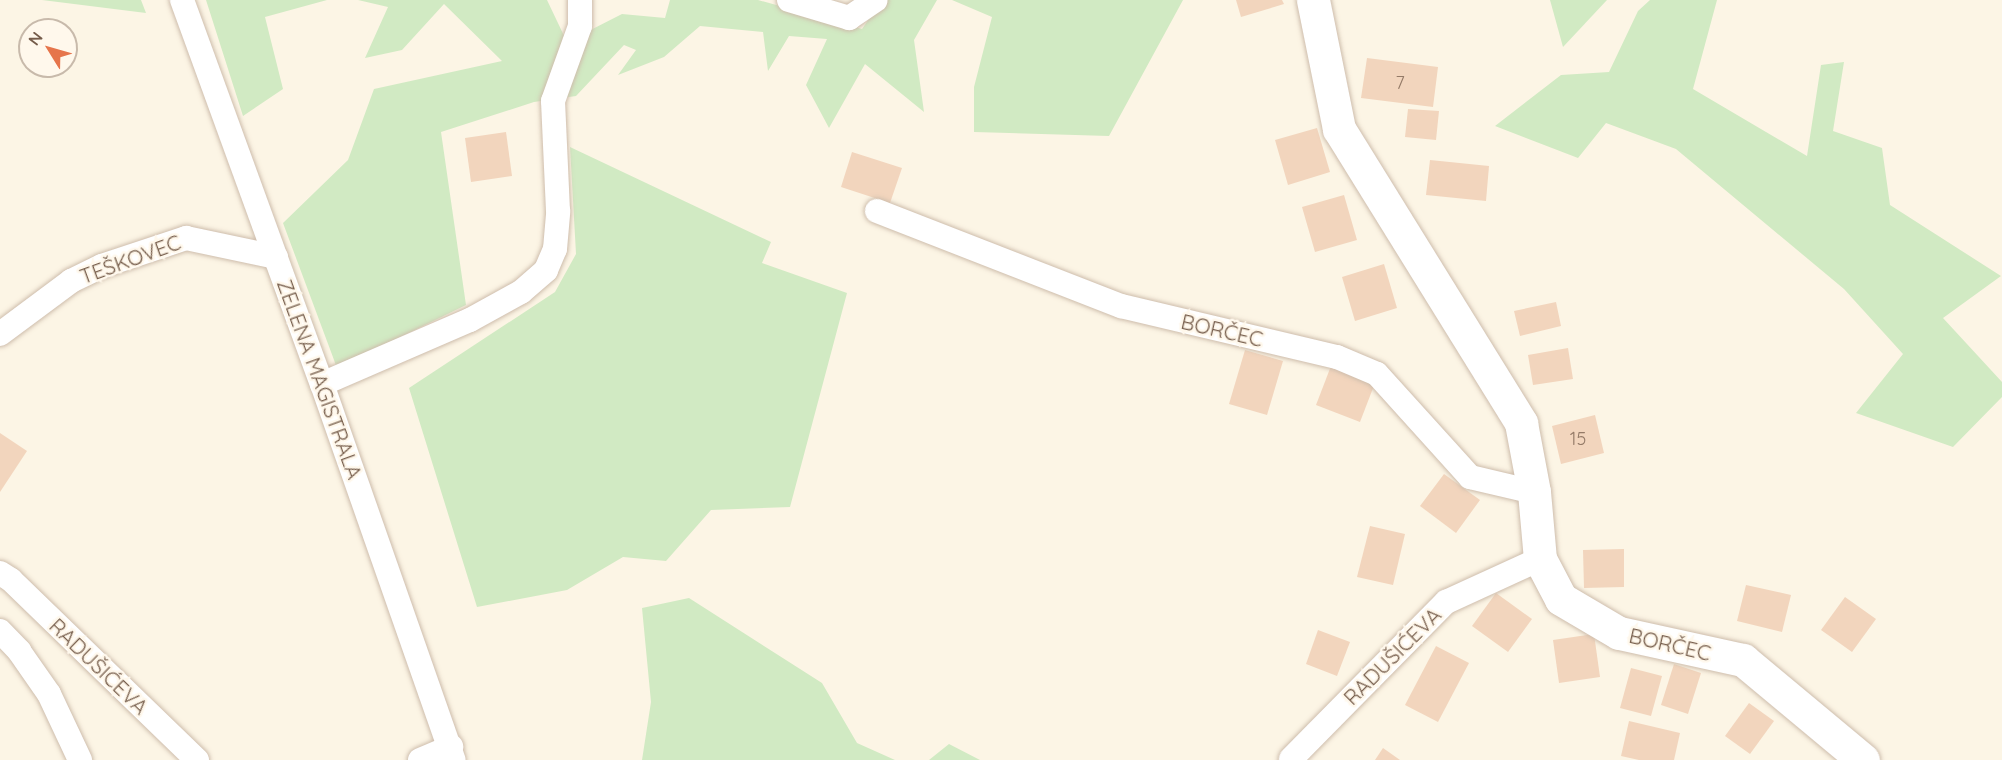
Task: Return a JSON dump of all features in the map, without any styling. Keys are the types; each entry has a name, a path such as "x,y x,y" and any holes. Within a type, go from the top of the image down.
{"street":[{"name":"ZELENA MAGISTRALA","path":"182,0 453,753"},
{"path":"322,384 470,320 521,292 546,270 555,249 558,211 553,101 580,26 580,0"},
{"path":"789,0 849,18 876,0"},
{"name":"BORČEC","path":"1312,0 1340,129 1521,423 1534,492 1540,559 1561,599 1619,633 1743,660 1863,760"},
{"name":"BORČEC","path":"877,211 1121,306 1337,357 1377,374 1470,477 1534,492"},
{"name":"TEŠKOVEC","path":"0,334 71,280 102,266 186,238 276,257"},
{"name":"RADUŠIĆEVA","path":"1291,759 1446,602 1540,559"},
{"name":"RADUŠIĆEVA","path":"0,573 10,580 196,760"},
{"path":"0,631 19,651 50,694 80,760"},
{"path":"420,760 453,753"}],"green space":[{"path":"42,0 141,0 146,13"},
{"path":"206,0 327,0 265,17 283,89 243,116"},
{"path":"358,0 547,0 567,42 622,14 665,18 670,0 758,0 862,29 882,0 937,0 914,40 924,112 865,64 829,128 806,85 827,39 789,36 768,71 763,32 700,26 664,57 618,75 636,50 624,45 576,96 534,102 441,132 466,305 337,368 283,223 348,160 374,89 502,61 444,4 402,50 365,58 388,7"},
{"path":"952,0 1183,0 1109,136 974,132 974,87 992,17"},
{"path":"1550,0 1607,0 1563,47"},
{"path":"1650,0 1717,0 1693,89 1807,156 1821,65 1844,62 1833,131 1882,148 1890,205 2001,276 1943,318 2002,382 2002,397 1953,447 1856,413 1903,354 1844,289 1676,149 1606,123 1578,158 1495,126 1561,75 1609,72 1638,11"},
{"path":"570,147 771,242 762,263 847,293 790,507 711,510 666,561 623,557 567,590 477,607 409,388 555,292 576,254"},
{"path":"689,598 822,683 857,743 895,760 642,760 651,702 642,608"},
{"path":"949,744 980,760 929,760"}],"building":[{"path":"1236,0 1282,0 1284,4 1241,17"},
{"path":"1367,58 1438,67 1433,107 1361,98"},
{"path":"1408,109 1439,111 1436,140 1405,137"},
{"path":"1317,128 1330,172 1288,185 1275,140"},
{"path":"506,132 512,176 471,182 465,138"},
{"path":"852,152 902,168 890,203 841,187"},
{"path":"1430,160 1489,166 1486,201 1426,195"},
{"path":"1344,195 1357,240 1315,252 1302,207"},
{"path":"1384,264 1397,308 1355,321 1342,277"},
{"path":"1556,302 1561,326 1520,336 1514,311"},
{"path":"1568,348 1573,379 1533,385 1528,355"},
{"path":"1245,350 1283,361 1267,415 1229,404"},
{"path":"1331,366 1375,383 1360,422 1316,405"},
{"path":"1595,415 1604,453 1561,464 1552,426"},
{"path":"0,433 27,451 0,492"},
{"path":"1444,474 1480,500 1456,533 1420,506"},
{"path":"1370,526 1405,534 1393,585 1357,577"},
{"path":"1624,549 1624,587 1584,588 1583,550"},
{"path":"1746,585 1791,595 1782,632 1737,621"},
{"path":"1496,593 1532,619 1508,652 1472,626"},
{"path":"1845,597 1876,619 1852,652 1821,630"},
{"path":"1318,630 1350,642 1337,676 1306,664"},
{"path":"1594,634 1600,677 1559,683 1553,640"},
{"path":"1436,646 1469,663 1438,722 1405,705"},
{"path":"1674,664 1701,673 1688,714 1661,705"},
{"path":"1631,668 1662,676 1651,716 1620,708"},
{"path":"1749,703 1774,721 1750,754 1725,736"},
{"path":"1629,721 1680,733 1674,760 1639,760 1621,756"},
{"path":"1383,748 1400,760 1375,760"}]}
